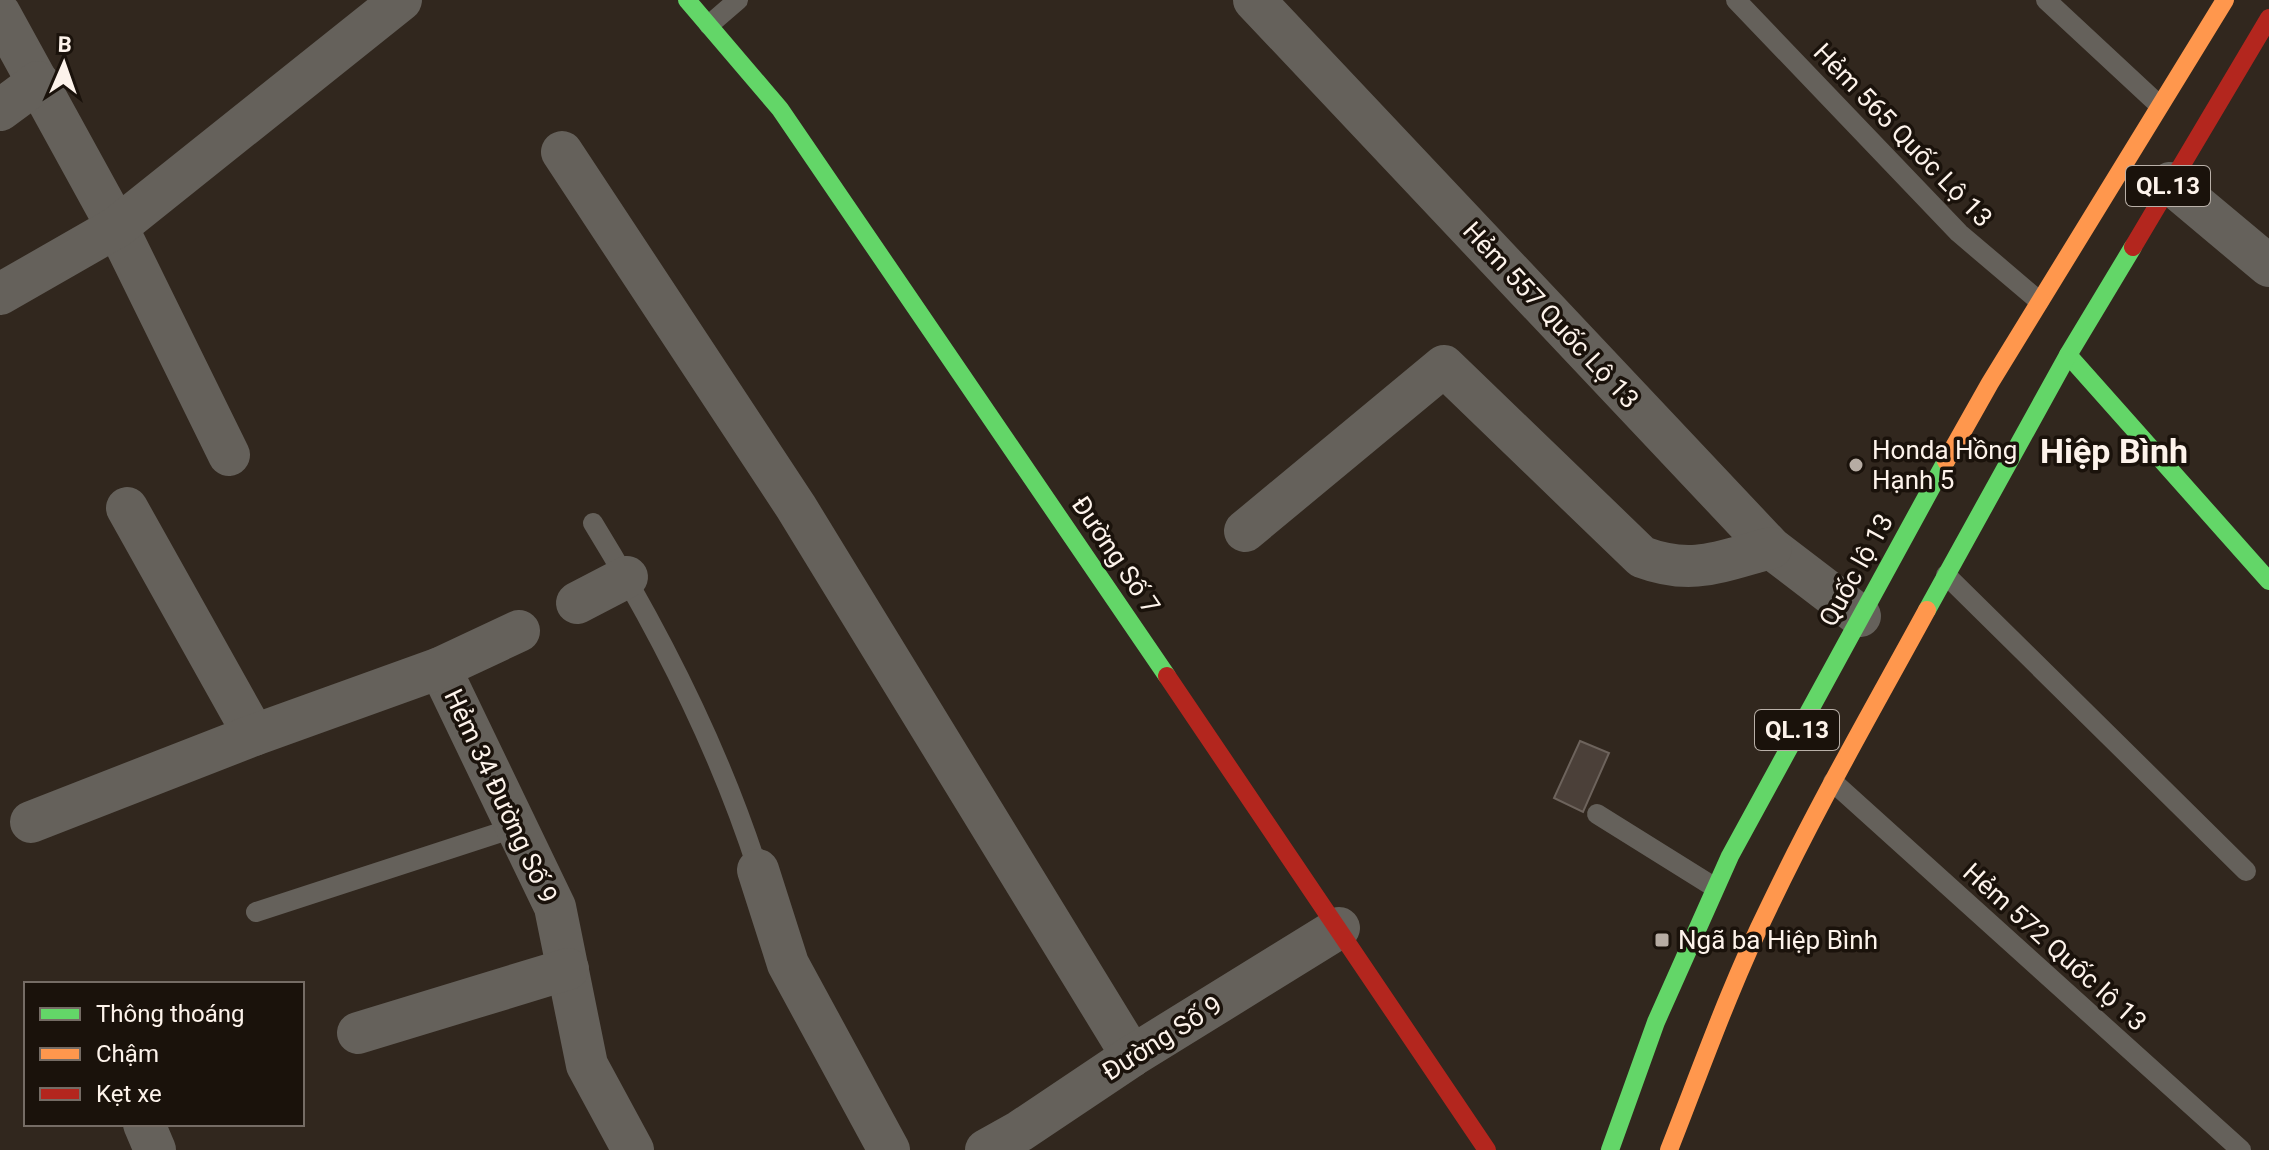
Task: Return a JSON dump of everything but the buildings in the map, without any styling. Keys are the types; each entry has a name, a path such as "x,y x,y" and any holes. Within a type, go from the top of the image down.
{"main road":[{"name":"Đường Số 7","path":"687,0 780,109 1487,1150"},
{"name":"Quốc lộ 13","path":"1610,1150 1659,1008 1750,815 1860,616 2028,331 2039,301 2225,0"},
{"name":"QL.13","path":"1669,1150 1723,1011 1768,908 1833,782 1946,575 2062,351 2170,183 2269,18"},
{"path":"2062,351 2269,581"}],"street":[{"path":"0,294 117,227 401,0"},
{"name":"Hẻm 557 Quốc Lộ 13","path":"1254,0 1771,548 1860,616"},
{"path":"0,14 117,227 229,455"},
{"path":"0,110 38,82"},
{"path":"562,152 796,507 1132,1056"},
{"path":"2170,183 2269,266"},
{"path":"1245,531 1444,366 1642,557 1667,566 1694,567 1771,548"},
{"path":"127,508 254,735"},
{"path":"577,603 627,577"},
{"path":"31,822 254,735 440,668 519,631"},
{"name":"Hẻm 34 Đường Số 9","path":"440,668 555,907 587,1065 633,1150"},
{"path":"758,870 788,964 889,1150"},
{"name":"Đường Số 9","path":"986,1150 1339,928"},
{"path":"358,1033 568,969"},
{"path":"145,1126 155,1150"}],"lane":[{"path":"709,25 738,0"},
{"name":"Hẻm 565 Quốc Lộ 13","path":"1736,0 1959,233 2039,301"},
{"path":"2046,0 2159,105"},
{"path":"593,523 627,577 671,661 742,820 758,870"},
{"path":"1946,575 2246,871"},
{"name":"Hẻm 572 Quốc lộ 13","path":"1833,782 2241,1150"},
{"path":"1597,814 1714,887"},
{"path":"256,912 517,827"}],"traffic: fast":[{"path":"687,0 780,109 1167,676"},
{"path":"1927,610 2068,355 2133,247"},
{"path":"2068,355 2269,581"},
{"path":"1610,1150 1656,1022 1730,856 1946,461"}],"traffic: slow":[{"path":"1946,461 1990,383 2225,0"},
{"path":"1669,1150 1729,997 1787,869 1927,610"}],"traffic: jam":[{"path":"2133,247 2269,18"},
{"path":"1167,676 1487,1150"}],"place":[{"name":"Honda Hồng Hạnh 5","path":"1856,465"},
{"name":"Ngã ba Hiệp Bình","path":"1662,940"}],"district":[{"name":"Hiệp Bình","path":"2114,451"}]}
